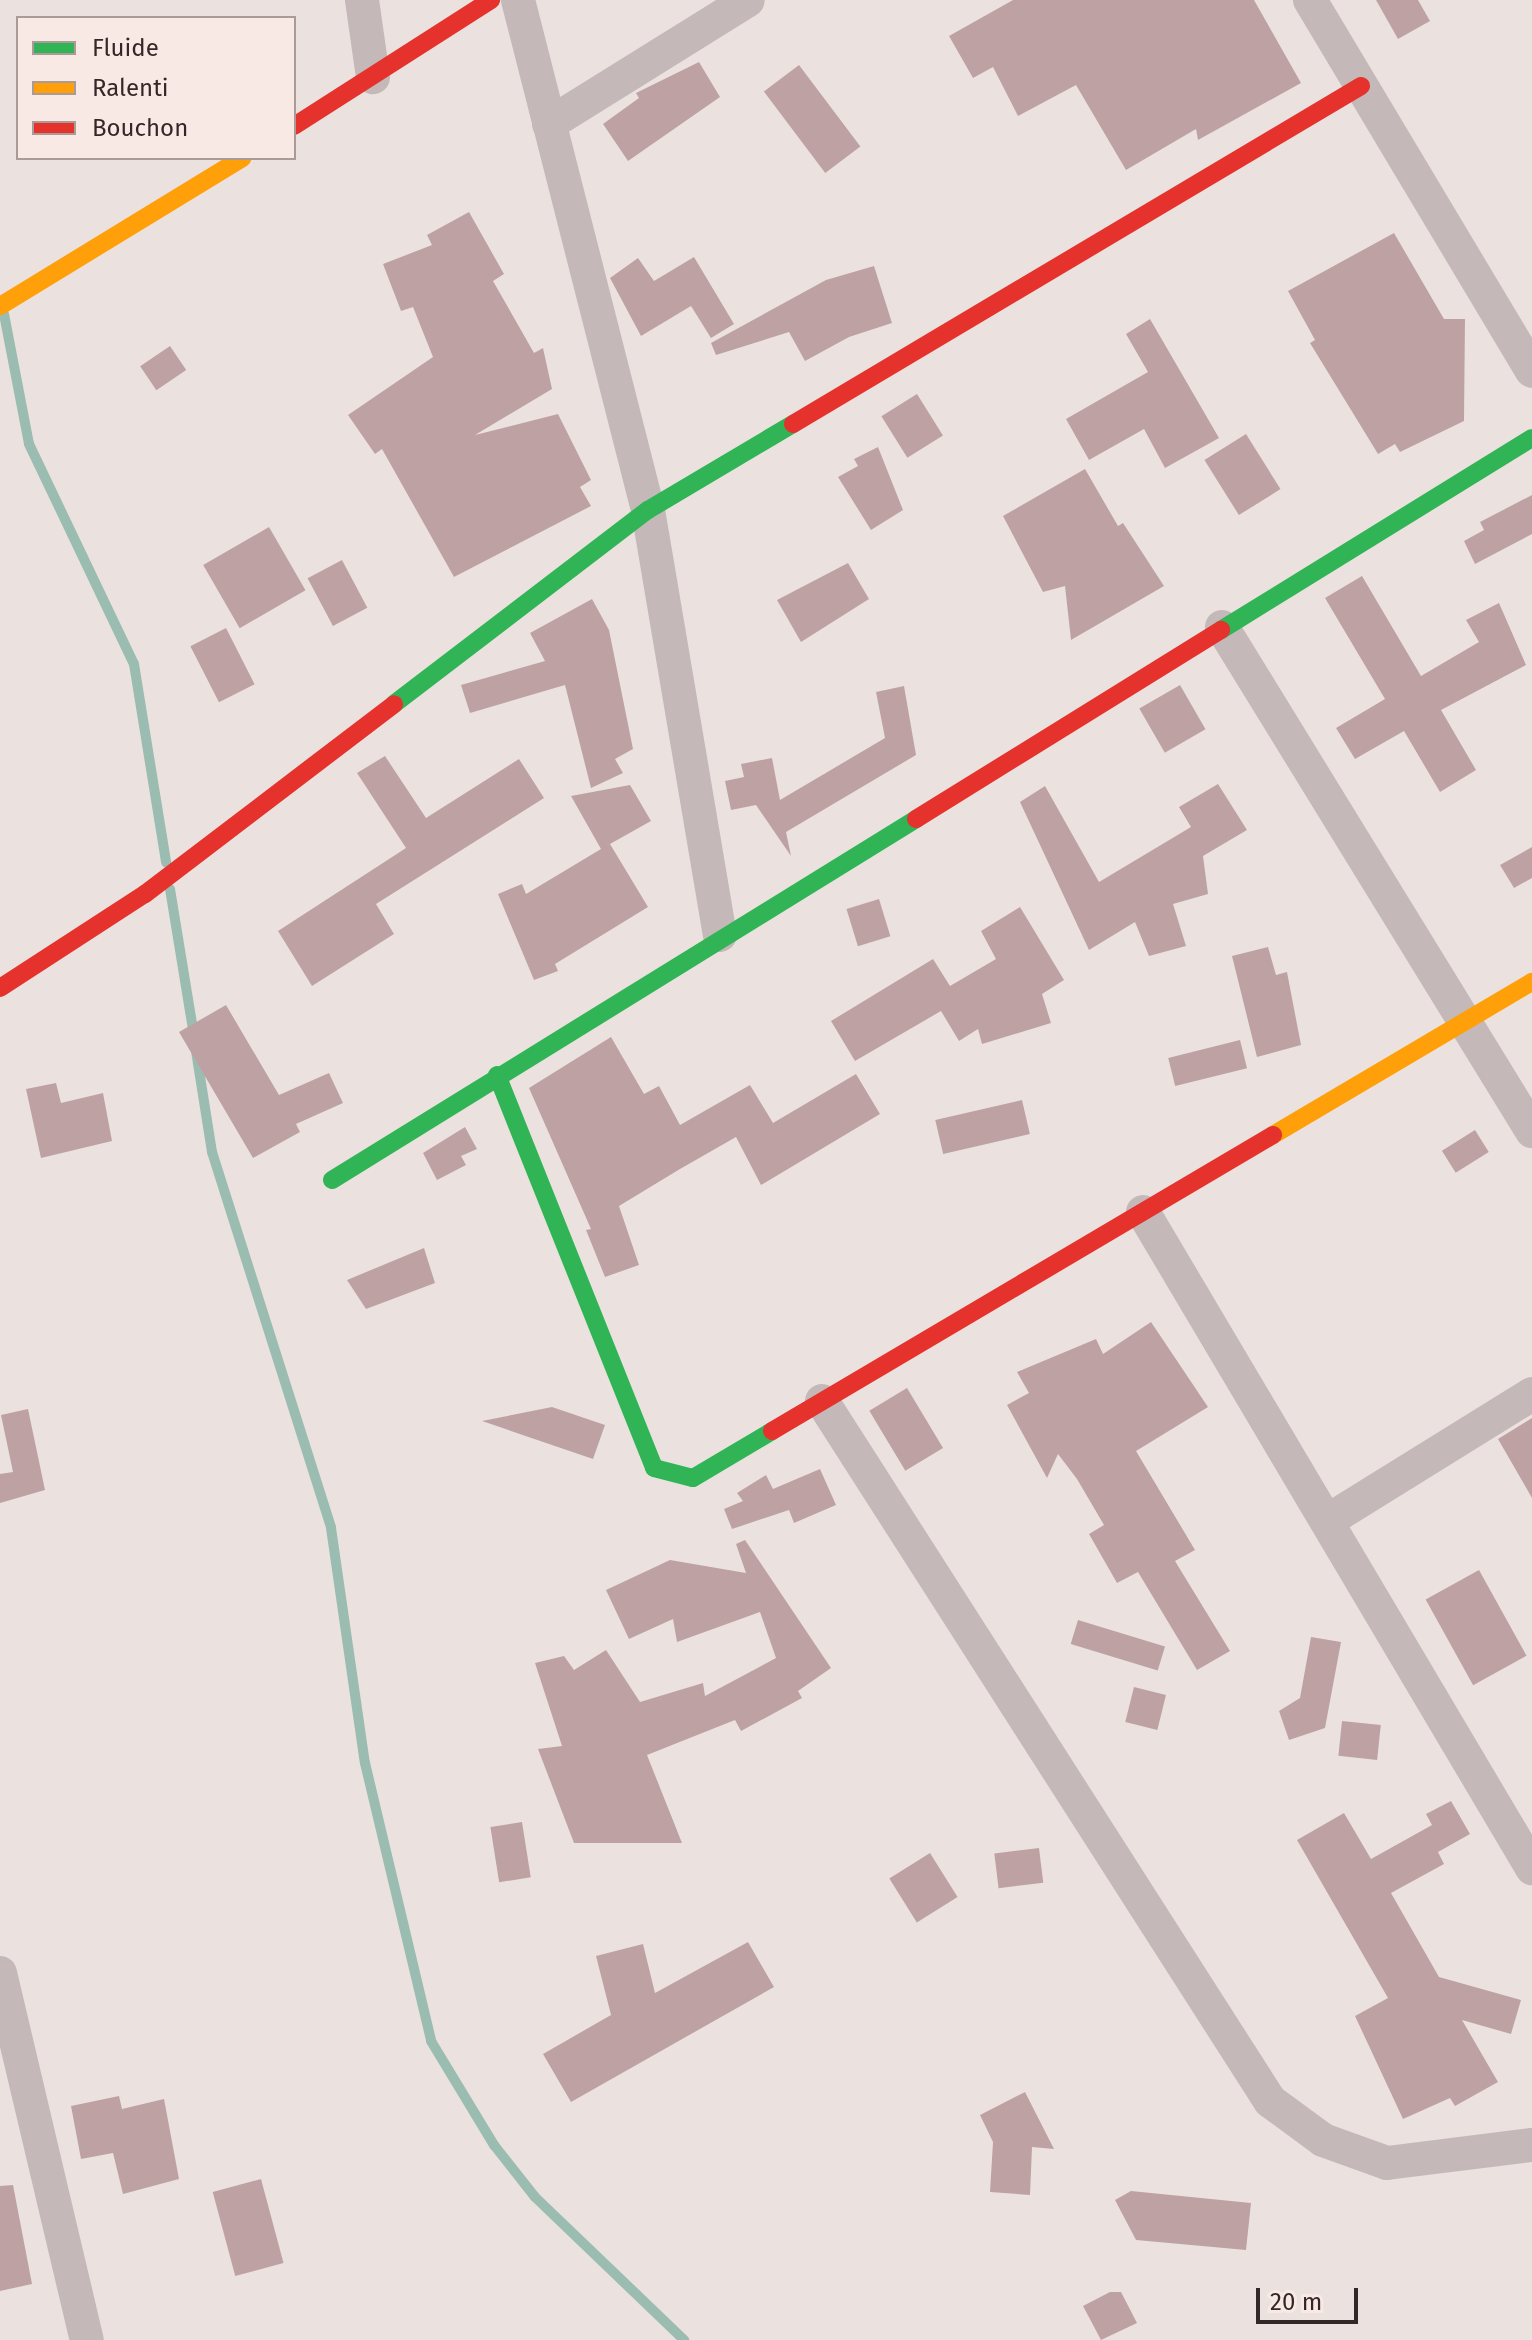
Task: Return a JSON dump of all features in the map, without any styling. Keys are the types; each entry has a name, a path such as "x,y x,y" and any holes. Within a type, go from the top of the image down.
{"street":[{"path":"362,0 373,77"},
{"path":"296,125 491,0"},
{"path":"518,0 648,510 720,935"},
{"path":"549,124 748,0"},
{"path":"1310,0 1532,371"},
{"path":"0,988 145,894 648,510 1361,86"},
{"path":"0,306 239,160"},
{"path":"332,1180 720,935 1532,438"},
{"path":"1222,627 1532,1131"},
{"path":"497,1075 654,1468 693,1478 1532,982"},
{"path":"1143,1212 1329,1520 1532,1868"},
{"path":"1329,1520 1532,1394"},
{"path":"822,1401 1270,2101 1323,2140 1387,2163 1532,2145"},
{"path":"0,1973 87,2340"}],"building":[{"path":"1013,0 1254,0 1301,83 1198,140 1196,129 1126,170 1076,85 1018,116 993,67 973,78 949,36"},
{"path":"1376,0 1418,0 1430,21 1398,39"},
{"path":"699,62 720,97 628,161 603,124 639,98 636,93"},
{"path":"799,65 860,146 825,173 764,91"},
{"path":"469,212 504,274 493,281 534,353 543,348 552,389 475,435 558,414 591,480 580,487 591,506 454,577 382,449 375,454 348,415 433,357 413,307 401,311 383,264 432,245 427,235"},
{"path":"1394,233 1444,319 1465,319 1464,421 1400,452 1395,444 1378,454 1310,343 1315,340 1288,291"},
{"path":"694,257 734,324 711,338 691,306 641,336 610,278 638,258 654,281"},
{"path":"874,266 892,323 849,337 805,361 789,332 716,355 711,343 826,280"},
{"path":"1150,319 1219,438 1165,468 1144,429 1089,460 1066,419 1148,372 1126,334"},
{"path":"170,346 186,370 156,390 140,366"},
{"path":"917,394 943,436 907,458 881,416"},
{"path":"1246,434 1280,489 1239,515 1204,460"},
{"path":"878,447 903,510 871,530 838,477 858,466 854,459"},
{"path":"1085,469 1118,526 1123,523 1164,586 1071,640 1065,586 1043,592 1003,516"},
{"path":"1532,495 1532,534 1475,564 1464,541 1484,530 1480,522"},
{"path":"269,527 306,590 240,628 203,565"},
{"path":"342,560 367,608 333,626 308,578"},
{"path":"848,563 869,599 801,642 777,600"},
{"path":"1362,576 1421,676 1479,642 1466,620 1499,603 1526,665 1441,710 1476,770 1440,792 1404,731 1355,759 1336,728 1385,699 1325,598"},
{"path":"592,599 609,630 633,749 615,759 623,773 591,788 565,685 470,713 461,685 545,661 530,633"},
{"path":"226,628 255,684 219,702 190,646"},
{"path":"1180,685 1206,729 1165,753 1139,708"},
{"path":"904,686 916,755 786,832 791,856 756,805 731,810 725,781 744,777 741,764 772,758 780,800 885,738 876,692"},
{"path":"385,756 426,818 519,759 544,798 376,904 394,934 312,986 278,931 406,848 357,773"},
{"path":"1218,784 1247,830 1203,856 1208,894 1173,904 1186,946 1149,956 1135,922 1089,950 1020,802 1045,786 1099,882 1191,827 1179,807"},
{"path":"630,785 651,821 610,844 648,907 555,964 558,971 534,980 498,894 522,884 526,894 601,849 571,796"},
{"path":"1532,847 1532,878 1514,888 1500,865"},
{"path":"879,899 890,936 858,946 846,909"},
{"path":"1020,907 1064,980 1042,994 1051,1023 982,1044 978,1029 959,1041 941,1011 855,1061 831,1021 933,959 950,986 996,959 981,931"},
{"path":"1268,947 1276,975 1287,972 1301,1045 1257,1057 1232,956"},
{"path":"226,1005 279,1095 329,1073 343,1103 296,1124 300,1132 253,1158 179,1032"},
{"path":"611,1037 644,1094 659,1086 680,1125 750,1085 773,1123 856,1074 880,1114 761,1185 736,1137 680,1169 619,1206 639,1265 605,1277 586,1230 591,1229 529,1088"},
{"path":"1240,1040 1247,1068 1175,1086 1168,1058"},
{"path":"56,1083 61,1103 103,1093 112,1141 41,1158 26,1089"},
{"path":"1022,1100 1030,1134 943,1154 935,1120"},
{"path":"465,1127 477,1149 461,1156 466,1165 437,1180 423,1153"},
{"path":"1475,1130 1489,1152 1456,1173 1442,1151"},
{"path":"424,1248 435,1283 366,1309 347,1280"},
{"path":"1151,1322 1208,1407 1136,1451 1195,1550 1175,1561 1230,1651 1197,1670 1138,1572 1117,1583 1089,1534 1104,1525 1077,1479 1058,1454 1047,1478 1007,1405 1029,1393 1017,1372 1096,1339 1103,1354"},
{"path":"907,1388 943,1448 905,1471 869,1411"},
{"path":"552,1407 605,1425 593,1459 482,1421"},
{"path":"28,1409 45,1490 0,1503 0,1474 13,1472 1,1415"},
{"path":"1532,1418 1532,1498 1498,1439"},
{"path":"820,1469 836,1505 794,1523 789,1510 732,1529 724,1509 743,1501 737,1493 766,1475 773,1489"},
{"path":"745,1540 831,1668 798,1691 802,1698 741,1731 735,1720 647,1755 682,1843 574,1843 538,1749 562,1746 535,1663 564,1656 574,1670 606,1650 640,1702 703,1683 705,1696 776,1658 760,1612 677,1642 673,1619 629,1639 606,1590 670,1560 746,1573 736,1544"},
{"path":"1479,1570 1527,1656 1473,1685 1426,1600"},
{"path":"1078,1620 1165,1647 1158,1671 1071,1644"},
{"path":"1311,1637 1341,1642 1325,1728 1289,1740 1279,1711 1300,1698"},
{"path":"1134,1687 1166,1695 1157,1730 1125,1722"},
{"path":"1342,1721 1381,1725 1377,1760 1338,1756"},
{"path":"1451,1801 1470,1834 1438,1852 1444,1864 1391,1893 1439,1977 1521,2000 1511,2034 1462,2020 1498,2082 1455,2106 1450,2098 1403,2119 1355,2016 1388,1998 1297,1840 1344,1813 1371,1859 1432,1825 1426,1814"},
{"path":"522,1822 531,1877 499,1882 490,1827"},
{"path":"1039,1848 1043,1883 999,1888 994,1853"},
{"path":"930,1853 958,1897 917,1923 889,1878"},
{"path":"748,1942 774,1987 571,2102 543,2054 611,2015 596,1956 643,1944 655,1993"},
{"path":"1025,2092 1054,2149 1032,2147 1030,2195 990,2192 993,2142 980,2115"},
{"path":"119,2096 122,2109 164,2099 179,2179 123,2194 113,2153 81,2159 71,2106"},
{"path":"261,2179 284,2263 235,2276 213,2192"},
{"path":"13,2185 32,2284 0,2291 0,2186"},
{"path":"1131,2191 1251,2203 1246,2250 1136,2240 1115,2200"},
{"path":"1110,2292 1121,2292 1137,2323 1101,2340 1083,2306"}],"waterway":[{"path":"4,314 29,444 134,664 166,862"},
{"path":"170,889 194,1036"},
{"path":"196,1051 212,1152 331,1528 365,1763 431,2041 494,2145 535,2197 684,2340"}],"traffic: fast":[{"path":"394,704 648,510 793,424"},
{"path":"1221,630 1532,438"},
{"path":"332,1180 916,819"},
{"path":"497,1075 654,1468 693,1478 772,1431"}],"traffic: slow":[{"path":"0,306 239,160"},
{"path":"1273,1135 1532,982"}],"traffic: jam":[{"path":"296,125 491,0"},
{"path":"793,424 1361,86"},
{"path":"916,819 1221,630"},
{"path":"0,988 145,894 394,704"},
{"path":"772,1431 1273,1135"}]}
